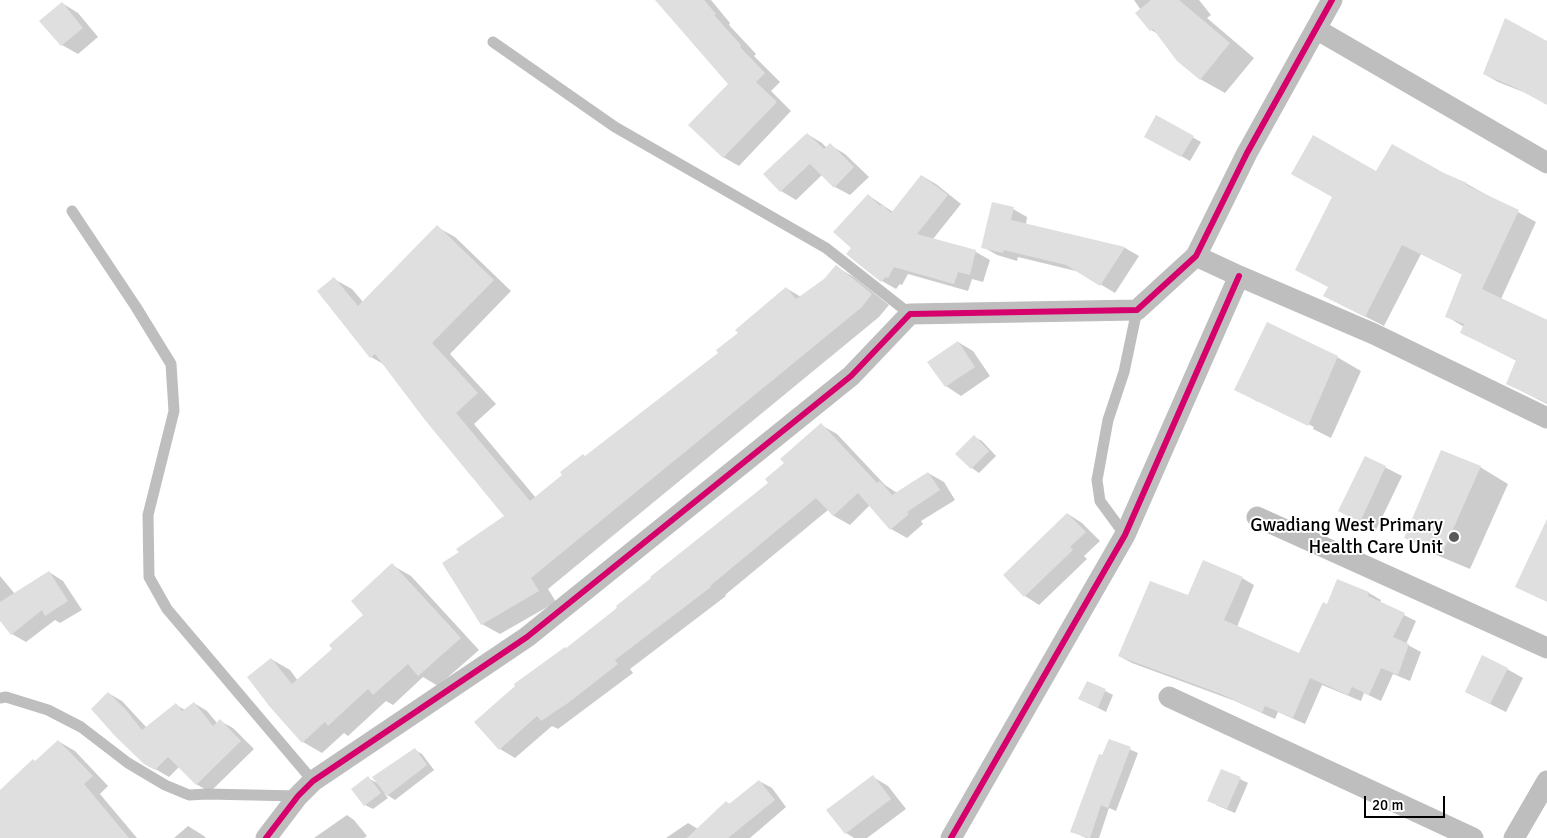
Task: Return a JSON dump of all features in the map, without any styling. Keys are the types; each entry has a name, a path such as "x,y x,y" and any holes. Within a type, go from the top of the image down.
{"street":[{"path":"266,838 298,796 313,781 527,637 851,376 910,314 1136,310 1196,256 1247,153 1332,0"},
{"path":"1316,29 1547,163"},
{"path":"1196,256 1374,334 1547,418"},
{"path":"951,838 1125,535 1239,276"},
{"path":"1257,517 1547,648"},
{"path":"1168,697 1473,838"},
{"path":"1514,838 1547,781"}],"lane":[{"path":"493,42 615,127 826,248 910,314"},
{"path":"72,211 136,307 171,364 174,411 148,515 149,577 168,609 313,781"},
{"path":"1125,535 1100,501 1097,480 1108,420 1124,372 1136,310"},
{"path":"0,698 6,697 48,710 81,727 128,763 165,785 189,795 298,796"}],"building":[{"path":"655,0 704,0 716,14 714,15 741,45 740,47 765,73 756,82 777,102 723,158 688,125 728,84"},
{"path":"1151,0 1179,0 1230,43 1200,80 1177,61 1153,29 1150,31 1135,13"},
{"path":"62,2 83,28 61,46 39,21"},
{"path":"1505,18 1547,41 1547,105 1516,88 1483,74"},
{"path":"1156,115 1194,136 1181,157 1144,137"},
{"path":"807,133 824,149 830,143 854,167 834,188 810,164 815,159 780,192 763,174"},
{"path":"1313,135 1376,171 1392,144 1444,173 1467,183 1466,185 1519,210 1482,289 1547,320 1547,403 1506,384 1516,360 1460,333 1464,324 1445,317 1462,274 1402,245 1365,317 1323,296 1328,287 1295,270 1332,197 1291,174"},
{"path":"921,175 948,195 917,234 976,250 970,275 958,272 954,284 894,267 888,278 886,277 881,282 846,254 851,248 833,232 868,194 880,206 882,204 891,213"},
{"path":"992,202 1014,207 1011,220 1125,247 1100,286 1066,265 1004,250 1003,253 981,248"},
{"path":"437,225 494,280 432,343 478,393 456,413 530,501 562,475 560,472 583,454 585,456 718,353 716,350 738,333 735,330 786,287 796,299 824,279 836,265 872,294 862,307 531,578 539,591 481,625 442,563 459,552 456,549 504,516 425,420 375,354 370,358 317,291 334,277 358,306"},
{"path":"1267,322 1338,356 1308,426 1234,390"},
{"path":"958,341 975,367 945,387 927,362"},
{"path":"821,423 877,483 880,481 892,495 928,472 940,490 907,512 909,514 890,530 858,493 833,516 816,498 711,587 615,660 618,664 568,703 541,721 537,716 499,750 474,722 515,686 514,684 566,648 617,608 616,606 650,577 768,483 765,479 784,463 780,459"},
{"path":"974,435 989,451 971,469 955,454"},
{"path":"1441,450 1481,466 1442,554 1404,538"},
{"path":"1365,456 1386,466 1360,522 1338,511"},
{"path":"1067,513 1086,532 1070,547 1073,550 1024,597 1003,575"},
{"path":"1547,519 1547,602 1515,587"},
{"path":"1203,560 1243,577 1224,620 1299,653 1323,602 1327,604 1337,579 1369,592 1368,596 1405,613 1393,637 1409,644 1398,675 1381,668 1369,695 1352,687 1348,695 1310,678 1293,718 1265,706 1262,713 1221,694 1118,656 1150,581 1188,595"},
{"path":"392,563 461,638 418,676 408,664 373,695 368,689 328,726 325,722 302,743 270,707 247,677 271,658 292,684 332,649 329,645 363,615 351,601"},
{"path":"49,571 68,601 45,616 42,610 11,635 0,621 0,602"},
{"path":"1482,655 1508,668 1490,704 1465,692"},
{"path":"1087,681 1106,689 1098,708 1078,699"},
{"path":"108,692 142,730 176,703 182,711 194,702 213,726 220,719 241,741 196,785 168,757 155,770 144,764 91,709"},
{"path":"1109,739 1131,747 1108,808 1101,805 1090,838 1088,838 1070,832 1099,754 1102,755"},
{"path":"58,740 93,776 84,784 129,838 0,838 0,790 33,759 35,761"},
{"path":"415,748 427,765 387,796 372,777"},
{"path":"1221,769 1241,777 1227,809 1207,801"},
{"path":"873,775 891,799 845,834 826,810"},
{"path":"368,776 381,793 364,806 351,789"},
{"path":"759,780 775,800 728,838 687,838 726,801 729,804"}],"cycle path":[{"path":"266,838 298,796 313,781 527,637 851,376 910,314 1137,310 1196,256 1247,153 1332,0"},
{"path":"951,838 1125,535 1239,276"}],"place":[{"name":"Gwadiang West Primary Health Care Unit","path":"1454,537"}]}
